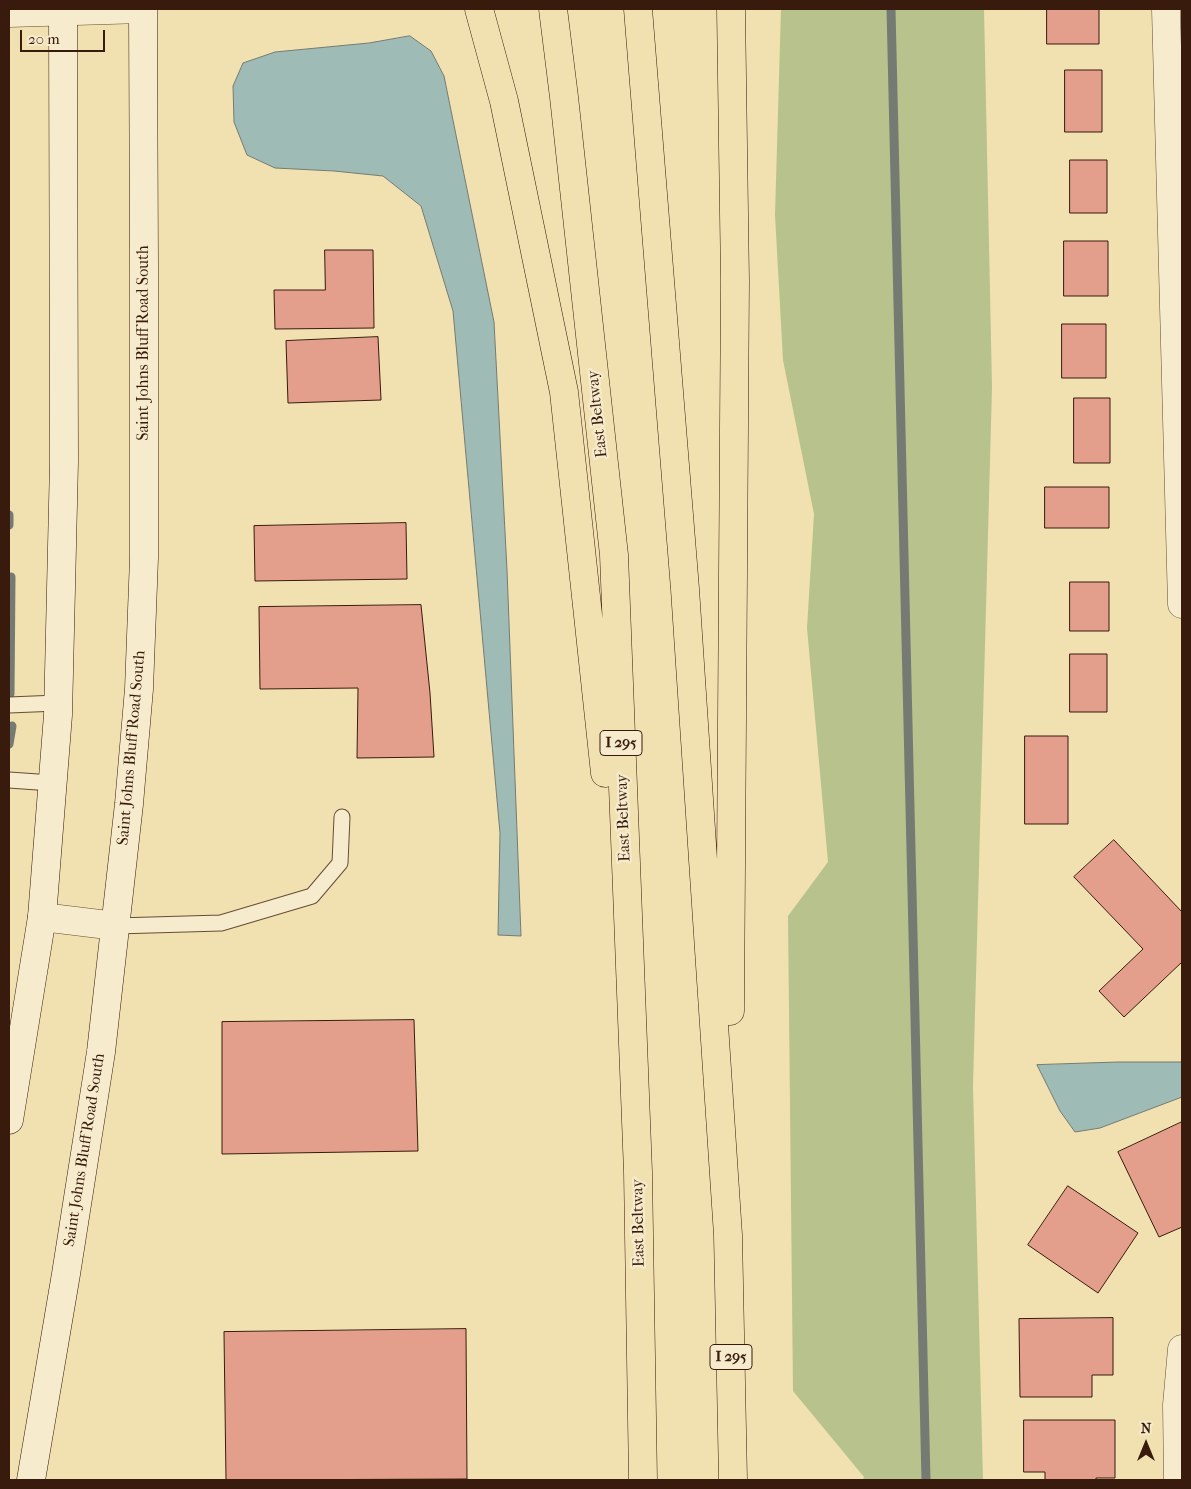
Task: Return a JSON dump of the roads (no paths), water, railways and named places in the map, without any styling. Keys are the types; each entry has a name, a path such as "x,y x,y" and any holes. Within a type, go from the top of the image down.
{"highway":[{"path":"479,9 504,102 564,392 632,1020"},
{"name":"East Beltway","path":"553,9 614,555 638,1172 643,1480"},
{"name":"I 295","path":"638,9 686,599 728,1235 733,1480"},
{"path":"728,1235 735,291 731,9"}],"main road":[{"path":"9,13 142,9"},
{"name":"Saint Johns Bluff Road South","path":"31,1480 66,1274 99,1061 116,926 139,689 144,558 142,9"},
{"path":"1166,9 1182,604"},
{"path":"9,1120 42,917 58,703 64,462 63,10"},
{"path":"42,917 116,926"},
{"path":"1178,1480 1177,1405 1182,1349"}],"lane":[{"path":"9,705 58,703"},
{"path":"9,780 52,783"},
{"path":"116,926 222,923 312,896 340,863 342,817"}],"water":[{"path":"410,36 431,51 444,76 494,322 507,570 521,936 498,935 500,833 453,311 421,206 383,176 275,168 247,155 234,122 233,86 243,63 275,52 369,43"},
{"path":"1182,1062 1182,1097 1100,1128 1075,1132 1060,1111 1037,1065"}],"waterway":[{"path":"891,9 926,1480"},
{"path":"9,515 9,525"},
{"path":"10,694 11,577"},
{"path":"9,744 12,726"}]}
